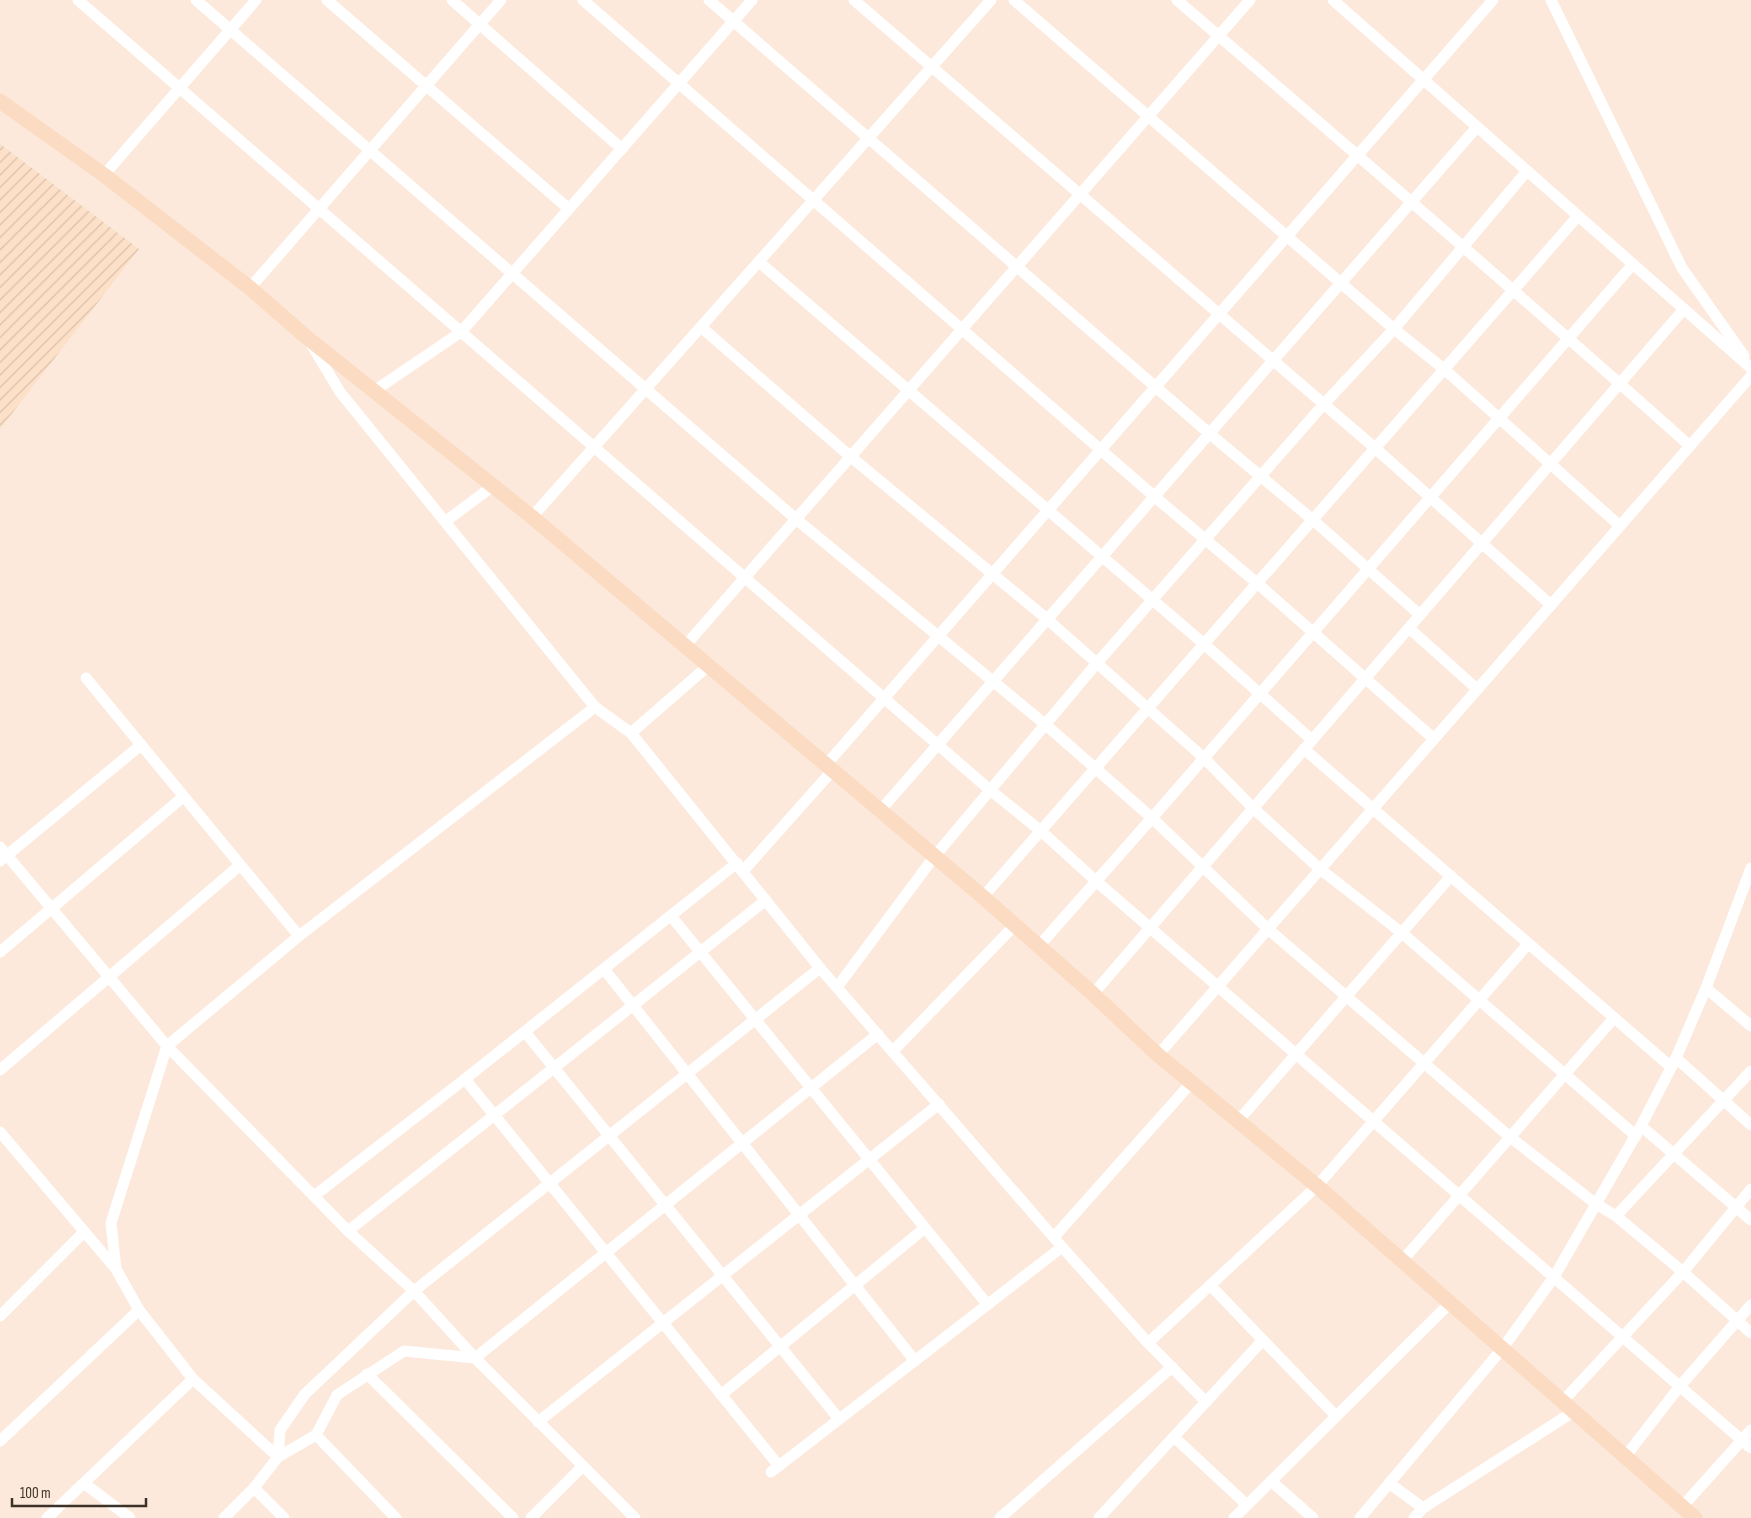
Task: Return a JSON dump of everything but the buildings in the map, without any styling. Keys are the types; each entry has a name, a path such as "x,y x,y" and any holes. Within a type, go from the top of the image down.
{"main road":[{"path":"0,101 104,175 250,288 306,336 532,517 879,812 983,897 1093,994 1158,1055 1317,1186 1624,1458 1695,1518"}],"street":[{"path":"78,0 990,790 1041,831 1096,881 1621,1337 1747,1444"},
{"path":"196,0 796,519 1046,725 1152,818 1268,929 1510,1137 1596,1204 1616,1216 1683,1272 1751,1334"},
{"path":"104,175 256,0"},
{"path":"327,0 569,209"},
{"path":"452,0 622,149"},
{"path":"250,288 501,0"},
{"path":"583,0 1155,497 1258,583 1312,633 1434,739"},
{"path":"709,0 1210,434 1261,475 1420,615"},
{"path":"374,391 462,332 752,0"},
{"path":"854,0 1272,362 1375,448 1551,605"},
{"path":"532,517 991,0"},
{"path":"1014,0 1394,329 1444,369 1620,526"},
{"path":"1177,0 1462,248 1514,289 1690,446"},
{"path":"685,646 1250,0"},
{"path":"1333,0 1751,366"},
{"path":"314,1196 671,916 740,867 829,769 884,698 938,635 1048,512 1493,0"},
{"path":"1551,0 1682,268 1751,366"},
{"path":"879,812 1478,127"},
{"path":"838,986 934,857 1097,663 1323,405 1394,329 1527,171"},
{"path":"983,897 1578,216"},
{"path":"759,262 1101,558 1204,644 1312,740"},
{"path":"1038,947 1633,264"},
{"path":"1093,994 1684,309"},
{"path":"701,327 851,457 1047,619 1204,758 1253,808 1320,869 1402,933 1565,1075 1639,1131 1674,1153 1751,1220"},
{"path":"306,336 340,392 595,707 631,733 820,968 838,986 938,1104 1148,1344 1206,1402"},
{"path":"1158,1055 1751,376"},
{"path":"446,521 493,486"},
{"path":"1409,628 1478,689"},
{"path":"631,733 708,666"},
{"path":"86,678 239,866 299,936"},
{"path":"116,1269 110,1223 167,1046 299,936 595,707"},
{"path":"141,745 2,854 52,908 167,1046 348,1231 414,1291 475,1358 634,1518"},
{"path":"1304,750 1614,1018 1723,1100 1751,1125"},
{"path":"0,952 183,797"},
{"path":"0,1070 239,866"},
{"path":"1360,1518 1502,1349 1554,1277 1639,1131 1673,1063 1706,988 1751,868"},
{"path":"1238,1121 1451,876"},
{"path":"348,1231 766,900"},
{"path":"671,916 699,953 987,1304"},
{"path":"893,1051 1014,926"},
{"path":"1148,1344 1317,1186 1528,944"},
{"path":"278,1457 280,1430 306,1394 414,1291 820,968"},
{"path":"604,969 915,1361"},
{"path":"1706,988 1751,1026"},
{"path":"1402,1261 1614,1018"},
{"path":"525,1032 553,1069 839,1419"},
{"path":"224,1518 254,1488 278,1457 316,1435 336,1395 404,1351 475,1358 878,1034"},
{"path":"1616,1216 1751,1071"},
{"path":"465,1079 721,1395 775,1469 1062,1247"},
{"path":"1054,1237 1192,1082"},
{"path":"538,1422 938,1104"},
{"path":"0,1132 116,1269 139,1310 193,1379 278,1457"},
{"path":"1414,1518 1423,1508 1568,1407 1621,1337 1683,1272 1751,1189"},
{"path":"721,1395 925,1228"},
{"path":"0,1316 84,1232"},
{"path":"1210,1286 1336,1416"},
{"path":"1234,1518 1450,1304"},
{"path":"1624,1458 1680,1386 1751,1304"},
{"path":"0,1441 139,1310"},
{"path":"1098,1518 1263,1340"},
{"path":"1000,1518 1172,1367"},
{"path":"367,1374 513,1518"},
{"path":"47,1518 85,1484 193,1379"},
{"path":"1682,1507 1747,1444 1751,1430"},
{"path":"316,1435 396,1518"},
{"path":"1174,1437 1247,1505"},
{"path":"531,1518 583,1466"},
{"path":"1271,1481 1313,1518"},
{"path":"1389,1483 1423,1508"},
{"path":"85,1484 130,1518"},
{"path":"254,1488 284,1518"}],"shaded area":[{"path":"0,144 139,249 0,429"}]}
